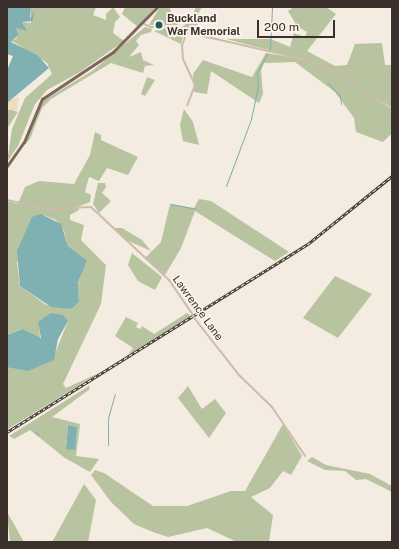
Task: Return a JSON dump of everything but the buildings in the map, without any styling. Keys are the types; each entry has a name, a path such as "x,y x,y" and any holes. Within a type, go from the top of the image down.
{"main road":[{"path":"7,166 24,142 38,106 47,93 96,64 144,24 157,7"}],"street":[{"path":"144,24 151,27 174,26 187,32 308,60 348,78 392,110"},
{"path":"187,32 182,45 184,61 195,85 187,106"},
{"name":"Lawrence Lane","path":"7,200 47,209 91,207 169,280 192,315 239,375 272,407 304,456"}],"green space":[{"path":"31,7 96,7 93,15 106,20 106,14 113,7 120,17 115,22 113,33 124,41 80,72 47,90 35,104 18,146 7,162 12,129 25,98 52,74 47,63 12,41 17,38 15,29 24,26 22,22 31,23"},
{"path":"125,7 155,7 138,27 122,14"},
{"path":"160,7 169,7 178,25 149,25"},
{"path":"196,7 202,7 197,16 198,24 191,32 182,27 190,21"},
{"path":"294,7 326,7 336,14 307,51 335,66 347,65 355,44 382,43 385,65 392,65 392,108 356,85 392,111 392,133 383,142 356,132 354,118 335,92 295,62 264,63 261,71 263,94 259,103 211,71 207,94 194,92 193,74 203,60 252,77 266,53 303,59 226,39 271,39 290,47 294,33 305,37 307,32 297,26 288,11"},
{"path":"174,26 184,31 181,44 154,31"},
{"path":"145,27 152,29 151,32 141,35 136,41 139,45 129,57 141,52 143,60 154,65 145,66 143,73 111,63 51,99 42,108 30,139 21,149 44,100 92,71"},
{"path":"147,77 155,80 145,96 141,94"},
{"path":"7,108 18,112 8,127 7,140"},
{"path":"184,109 193,122 199,145 183,141 180,125"},
{"path":"95,132 101,135 101,140 138,157 128,175 107,168 99,181 89,177 85,192 91,195 90,202 77,207 79,210 70,215 70,220 84,225 81,240 106,265 101,304 63,384 66,388 99,373 8,429 7,367 52,361 68,321 39,325 40,338 21,329 7,335 7,201 18,204 25,187 39,181 74,184 90,155","holes":["44,215 56,220 64,231 68,246 86,259 78,285 79,302 72,309 46,305 20,286 17,263"]},
{"path":"98,183 105,183 106,187 102,193 111,201 99,213 93,204"},
{"path":"199,199 211,201 289,252 275,261 195,211 181,248 165,275 145,258 161,242 170,204 194,208"},
{"path":"114,228 122,228 142,240 151,251 126,240"},
{"path":"132,253 162,277 155,290 138,281 128,265"},
{"path":"335,276 372,294 338,338 303,318"},
{"path":"187,313 191,316 128,355 133,348 115,336 126,317 138,323 136,327 140,329 142,326 154,334"},
{"path":"89,386 90,389 52,417 80,424 76,456 99,459 90,472 65,458 30,430 14,439 9,436","holes":["68,425 77,427 66,449"]},
{"path":"188,386 202,409 215,399 226,413 209,438 178,398"},
{"path":"283,424 302,456 291,475 283,471 270,488 251,497 273,515 269,542 237,542 207,528 168,537 153,532 134,524 111,502 91,475 95,470 104,473 153,506 187,506 231,491 245,491"},
{"path":"312,457 326,465 370,474 392,486 392,492 366,479 356,480 345,471 325,470 307,461"},
{"path":"84,484 96,500 88,542 52,542"},
{"path":"7,512 24,542 10,542"}],"sand":[{"path":"19,97 17,110 8,110 7,101"}],"water":[{"path":"7,7 31,7 30,19 34,11 33,21 22,22 27,31 16,28 18,35 11,42 37,55 49,68 7,103 7,70 13,56 7,54"},
{"path":"41,214 61,224 68,246 87,260 78,283 79,302 72,309 51,307 20,286 17,251 32,217"},
{"path":"51,313 63,315 68,321 58,339 54,360 28,371 7,367 7,335 22,329 41,338 38,322"},
{"path":"68,425 77,427 75,450 66,449"}],"waterway":[{"path":"270,50 272,7"},
{"path":"226,186 251,119 258,87 257,72 267,54"},
{"path":"328,83 340,96 341,104"},
{"path":"171,204 196,209"},
{"path":"108,445 108,418 115,394"},
{"path":"34,431 39,435"}],"railway":[{"path":"7,432 308,244 392,176"}],"place":[{"name":"Buckland War Memorial","path":"159,25"}]}
